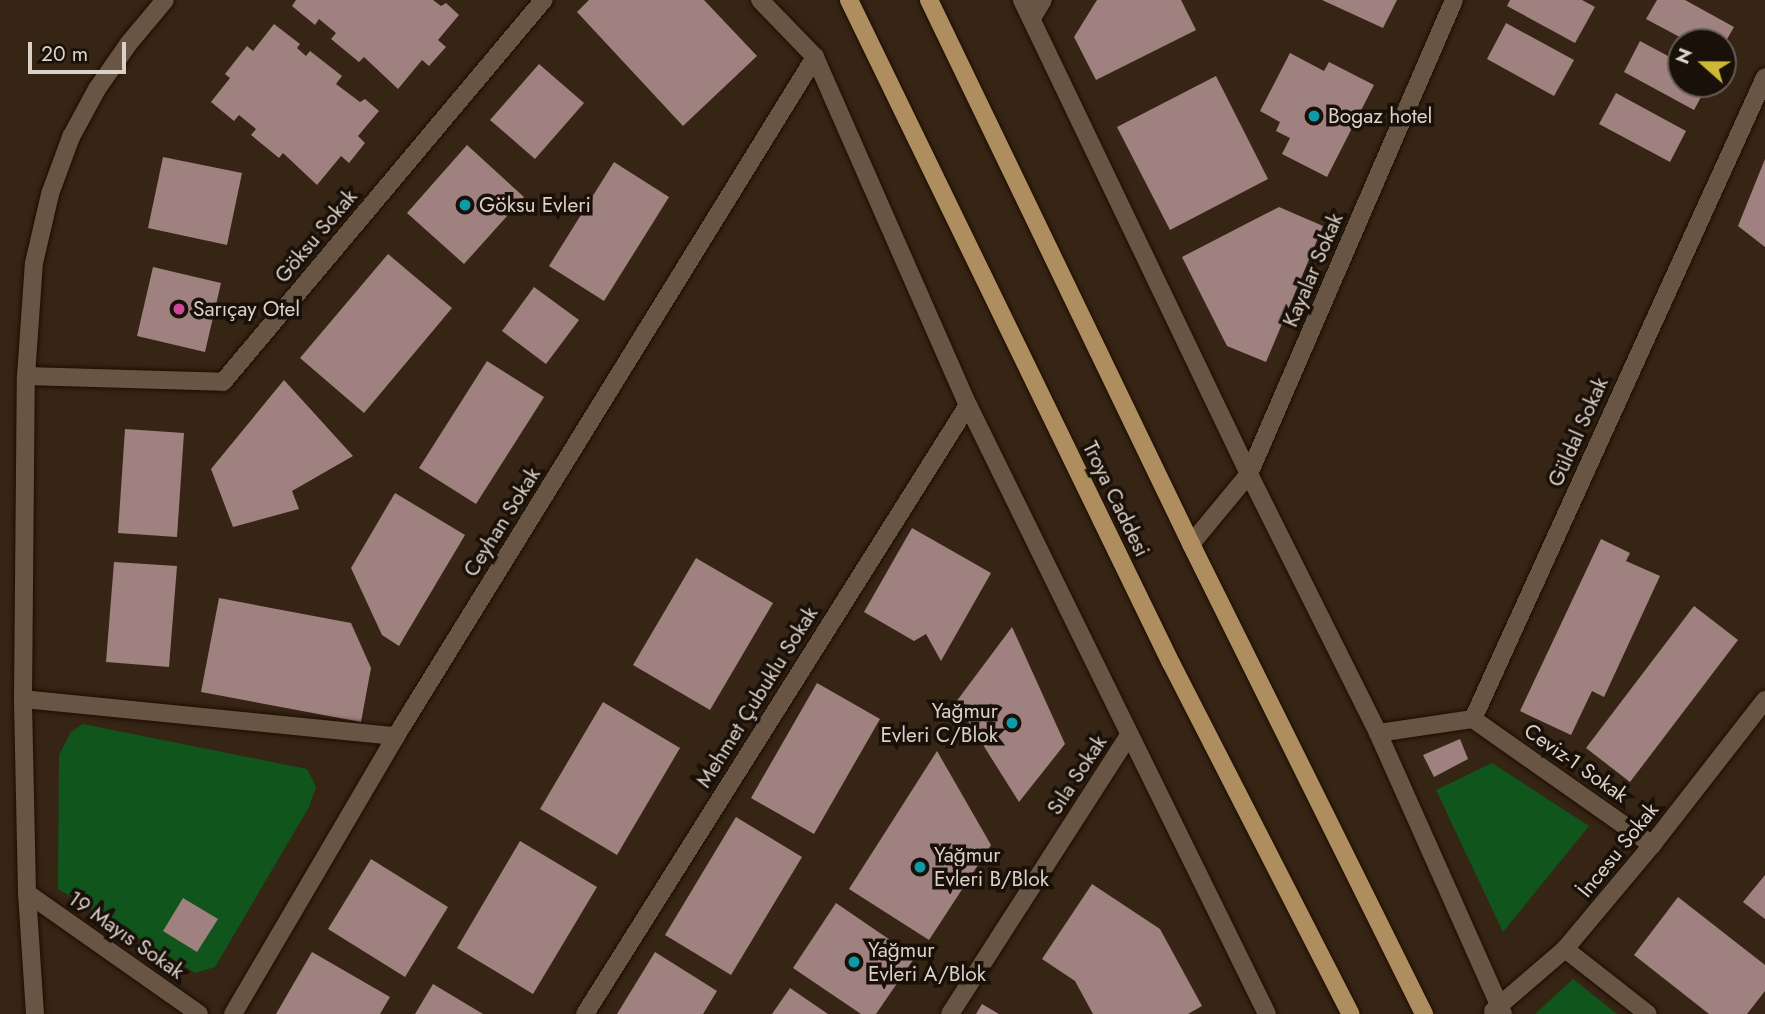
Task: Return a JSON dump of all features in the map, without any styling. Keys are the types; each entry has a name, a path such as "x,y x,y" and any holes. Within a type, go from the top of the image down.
{"main road":[{"name":"Troya Caddesi","path":"849,0 1171,663 1351,1014"},
{"path":"929,0 1191,544 1424,1014"}],"street":[{"path":"35,1014 27,893 23,699 26,376 34,263 50,194 71,137 97,89 129,43 164,0"},
{"name":"Göksu Sokak","path":"26,376 223,382 544,0"},
{"path":"760,0 816,57 968,405 1128,737 1267,1014"},
{"path":"1022,0 1249,474 1378,733 1497,1011"},
{"path":"1032,18 1043,0"},
{"name":"Kayalar Sokak","path":"1191,544 1249,474 1454,0"},
{"name":"Ceyhan Sokak","path":"233,1014 396,736 816,57"},
{"name":"Güldal Sokak","path":"1473,719 1765,77"},
{"name":"Mehmet Çubuklu Sokak","path":"585,1014 968,405"},
{"path":"23,699 396,736"},
{"name":"İncesu Sokak","path":"1497,1011 1565,949 1653,845 1765,700"},
{"path":"1378,733 1473,719"},
{"name":"Ceviz-1 Sokak","path":"1473,719 1653,845"},
{"name":"Sıla Sokak","path":"950,1014 1128,737"},
{"name":"19 Mayıs Sokak","path":"27,893 199,1014"},
{"path":"1565,949 1648,1014"}],"green space":[{"path":"83,724 307,769 316,787 309,807 215,967 195,973 58,889 59,755 71,732"},
{"path":"1492,763 1589,826 1503,932 1436,790"},
{"path":"1573,979 1617,1014 1535,1014"}],"building":[{"path":"296,0 433,0 441,6 446,3 459,15 438,40 446,47 429,66 422,60 398,89 364,57 359,62 331,39 336,33 319,19 315,25 292,6"},
{"path":"589,0 704,0 757,56 683,126 577,12"},
{"path":"1097,0 1181,0 1196,30 1096,80 1074,37"},
{"path":"1322,0 1397,0 1383,28"},
{"path":"1510,0 1582,0 1595,7 1575,43 1507,6"},
{"path":"1657,0 1685,0 1734,27 1667,28 1667,30 1646,19"},
{"path":"1506,23 1574,60 1554,96 1487,59"},
{"path":"274,24 300,44 297,48 306,56 310,51 342,76 336,84 360,102 365,99 379,111 358,136 365,143 349,163 341,156 317,185 283,153 279,158 251,135 256,129 239,115 234,121 211,102 230,78 225,74 247,46 253,51"},
{"path":"1640,41 1667,55 1667,95 1624,72"},
{"name":"Bogaz hotel","path":"1290,53 1324,71 1329,62 1374,85 1327,177 1282,154 1290,138 1276,131 1280,122 1260,111"},
{"path":"539,64 584,103 535,159 490,120"},
{"path":"1216,76 1268,179 1170,230 1117,127"},
{"path":"1616,93 1686,131 1670,162 1599,124"},
{"path":"1672,98 1700,98 1694,110"},
{"name":"Göksu Evleri","path":"467,145 524,197 464,264 407,213"},
{"path":"163,157 242,173 227,245 148,228"},
{"path":"1765,159 1765,247 1738,226"},
{"path":"614,162 669,197 604,301 549,266"},
{"path":"1279,207 1323,226 1266,362 1227,346 1182,257"},
{"path":"388,254 452,308 364,413 300,358"},
{"name":"Sarıçay Otel","path":"153,267 221,283 205,352 137,336"},
{"path":"534,287 579,320 546,364 502,331"},
{"path":"487,361 544,397 476,504 419,468"},
{"path":"284,380 353,456 292,491 299,509 233,527 211,469"},
{"path":"125,429 184,433 177,537 118,533"},
{"path":"395,493 465,535 399,646 382,635 351,568"},
{"path":"912,528 991,573 941,661 926,634 914,641 864,612"},
{"path":"1601,539 1630,553 1626,561 1660,576 1604,697 1592,691 1571,735 1520,711"},
{"path":"696,558 773,603 710,710 633,665"},
{"path":"114,562 177,566 169,667 106,662"},
{"path":"219,598 351,623 371,668 361,722 201,692"},
{"path":"1694,606 1738,640 1630,782 1586,748"},
{"name":"Yağmur Evleri C/Blok","path":"1012,627 1065,744 1019,802 956,702"},
{"path":"817,683 880,719 814,834 751,798"},
{"path":"603,702 680,748 617,855 540,809"},
{"path":"1460,739 1468,759 1434,777 1423,755"},
{"name":"Yağmur Evleri B/Blok","path":"937,751 991,845 929,940 849,889"},
{"path":"736,817 802,857 731,975 665,935"},
{"path":"520,841 597,887 533,994 457,948"},
{"path":"371,859 448,907 405,977 328,929"},
{"path":"1765,875 1765,919 1743,902"},
{"path":"1092,884 1160,929 1202,1006 1188,1014 1093,1014 1075,981 1042,959"},
{"path":"1678,897 1765,965 1765,991 1747,1014 1709,1014 1634,955"},
{"path":"183,898 218,919 197,952 163,931"},
{"name":"Yağmur Evleri A/Blok","path":"836,903 915,957 876,1014 861,1014 793,968"},
{"path":"312,952 390,997 380,1014 276,1014"},
{"path":"655,952 717,991 703,1014 617,1014"},
{"path":"433,984 483,1014 415,1014"},
{"path":"790,988 828,1014 772,1014"},
{"path":"982,1004 999,1014 976,1014"}],"place":[{"name":"Bogaz hotel","path":"1314,116"},
{"name":"Göksu Evleri","path":"465,205"},
{"name":"Sarıçay Otel","path":"179,309"},
{"name":"Yağmur Evleri C/Blok","path":"1012,723"},
{"name":"Yağmur Evleri B/Blok","path":"920,867"},
{"name":"Yağmur Evleri A/Blok","path":"854,962"}]}
